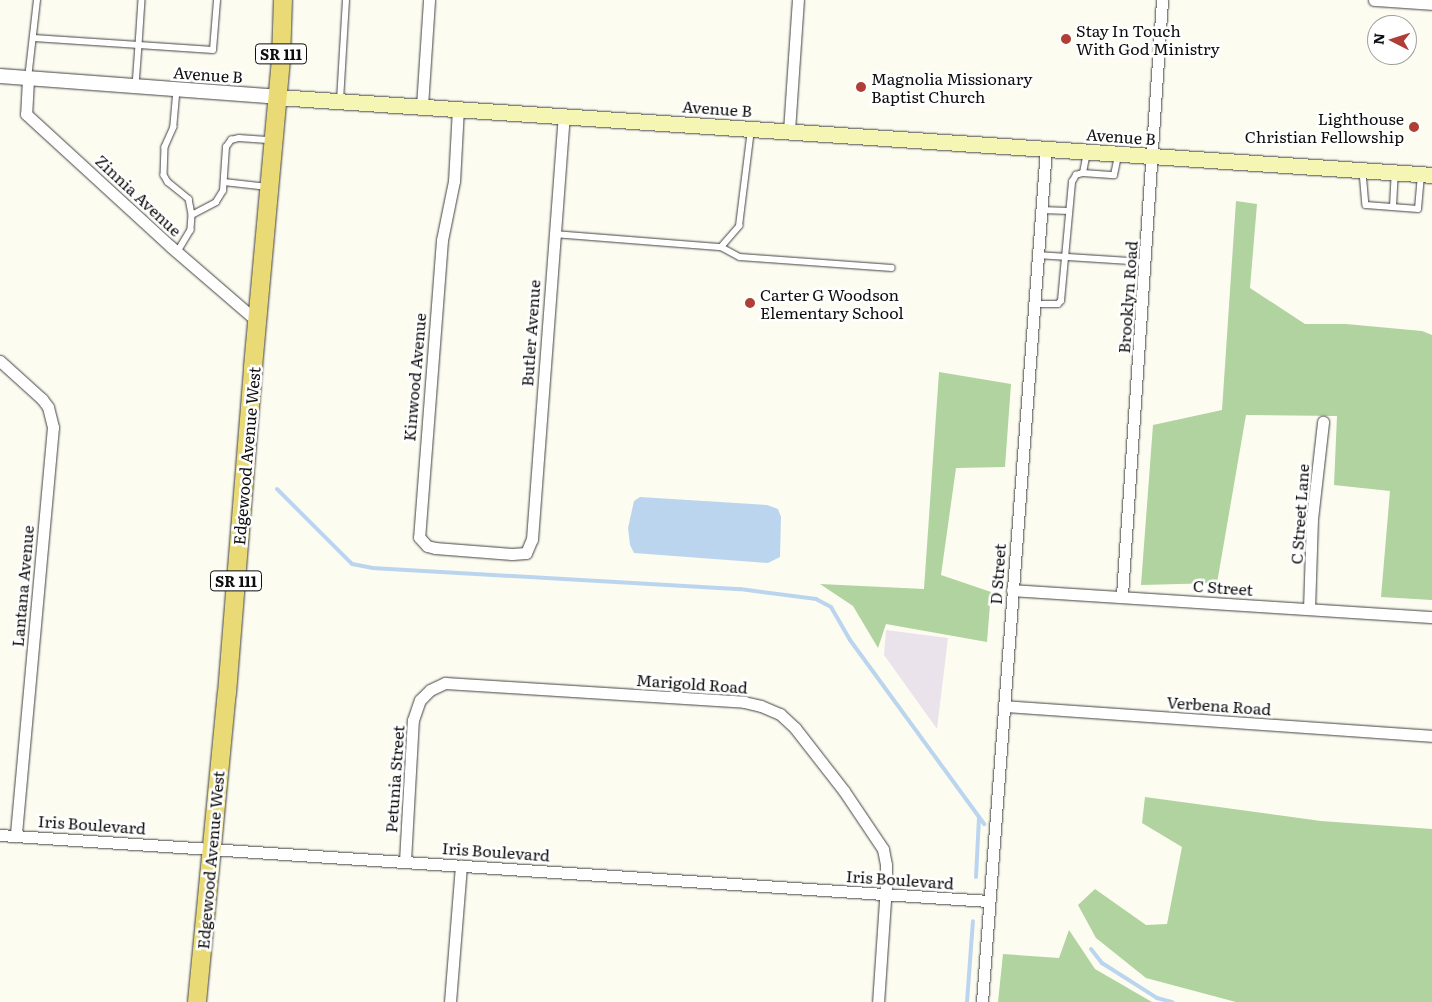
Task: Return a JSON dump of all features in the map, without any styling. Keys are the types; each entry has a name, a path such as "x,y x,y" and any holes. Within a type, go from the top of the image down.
{"main road":[{"name":"Edgewood Avenue West","path":"197,1002 228,684 257,321 274,140 283,0"},
{"name":"Avenue B","path":"277,97 1427,174"}],"street":[{"path":"422,106 429,0"},
{"path":"790,131 798,0"},
{"name":"Brooklyn Road","path":"1122,596 1146,262 1162,0"},
{"path":"1374,0 1432,4"},
{"name":"Avenue B","path":"0,76 277,97"},
{"name":"Zinnia Avenue","path":"28,79 26,114 257,321"},
{"name":"Kinwood Avenue","path":"458,108 454,181 442,240 419,537 427,546 435,548 512,554 526,552"},
{"name":"Butler Avenue","path":"526,552 532,540 564,115"},
{"name":"D Street","path":"982,1002 1046,148"},
{"name":"Lantana Avenue","path":"0,361 42,399 52,417 53,427 16,836"},
{"name":"C Street Lane","path":"1309,609 1312,519 1323,422"},
{"name":"C Street","path":"1012,590 1432,617"},
{"name":"Marigold Road","path":"420,700 430,690 445,683 744,702 761,706 780,714 795,728 844,790 883,849 886,865 886,894 878,1002"},
{"name":"Petunia Street","path":"405,861 413,720 420,700"},
{"name":"Verbena Road","path":"1004,706 1432,736"},
{"name":"Iris Boulevard","path":"0,834 989,901"},
{"path":"450,1002 460,865"}],"lane":[{"path":"28,79 37,0"},
{"path":"136,86 142,0"},
{"path":"34,38 213,50 217,0"},
{"path":"340,100 346,0"},
{"path":"177,89 174,127 165,147 164,175 168,182 189,199 192,215 191,230 178,252"},
{"path":"721,247 739,226 751,128"},
{"path":"192,215 216,202 223,191 226,147 230,140 239,138 274,140"},
{"path":"1083,173 1086,165 1087,151"},
{"path":"1034,304 1058,304 1061,301 1072,182 1076,175 1083,173 1114,175 1119,154"},
{"path":"1362,169 1366,205 1418,209 1427,174"},
{"path":"1393,207 1395,172"},
{"path":"224,182 270,187"},
{"path":"1041,210 1069,211"},
{"path":"554,234 721,247 740,257 892,268"},
{"path":"1037,256 1146,262"}],"shaded area":[{"path":"886,630 948,638 937,729 884,655"}],"green space":[{"path":"1236,201 1257,204 1250,288 1305,324 1346,324 1422,331 1432,335 1432,600 1381,597 1390,491 1334,485 1337,416 1246,415 1217,583 1141,585 1153,425 1222,410"},
{"path":"939,372 1011,384 1005,467 956,468 941,575 991,592 987,642 886,624 878,648 853,606 820,584 924,589"},
{"path":"1145,797 1321,821 1432,829 1432,1002 1236,1002 1146,978 1096,938 1078,905 1095,889 1146,925 1167,924 1182,847 1142,823"},
{"path":"1069,930 1095,969 1152,1002 998,1002 1003,954 1059,958"}],"water":[{"path":"640,497 767,505 778,509 781,517 780,557 768,563 634,553 630,545 628,528 634,501"}],"waterway":[{"path":"277,489 352,564 372,568 740,589 816,599 831,607 850,640 984,824"},
{"path":"976,877 979,817"},
{"path":"967,1002 973,921"},
{"path":"1091,949 1102,963 1157,998 1172,1002"}],"place":[{"name":"Stay In Touch With God Ministry","path":"1066,39"},
{"name":"Magnolia Missionary Baptist Church","path":"861,87"},
{"name":"Lighthouse Christian Fellowship","path":"1414,127"},
{"name":"Carter G Woodson Elementary School","path":"750,303"}]}
